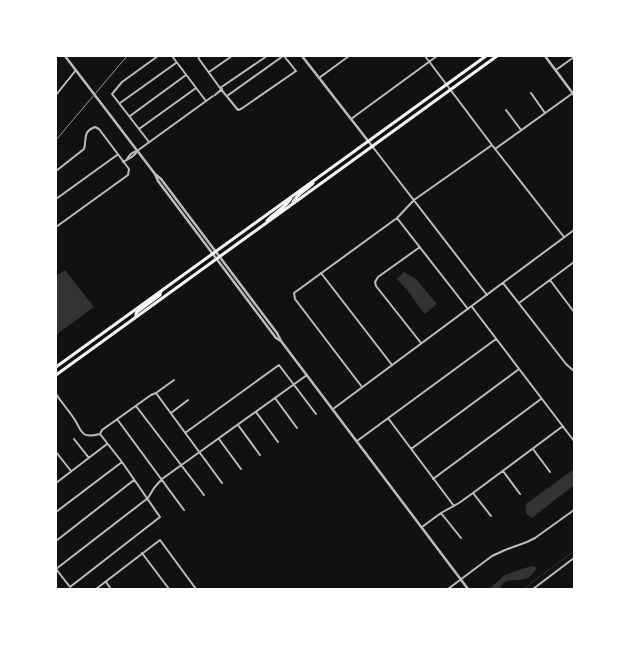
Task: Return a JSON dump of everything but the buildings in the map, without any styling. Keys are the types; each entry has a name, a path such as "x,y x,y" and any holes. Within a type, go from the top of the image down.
{"main road":[{"path":"56,367 486,56"},
{"path":"56,375 497,56"},
{"path":"293,204 296,198 309,188 317,178"},
{"path":"264,224 270,217 289,202 292,196"},
{"path":"136,317 137,312 160,295 161,291"},
{"path":"127,324 129,319 128,314"}],"street":[{"path":"65,56 158,181 214,252"},
{"path":"149,142 112,94 122,82 158,56"},
{"path":"172,56 206,101"},
{"path":"198,56 208,72 226,96 238,110 296,71 284,56 226,96"},
{"path":"208,72 232,56"},
{"path":"123,162 130,159 136,154 137,151 267,56"},
{"path":"302,56 487,295"},
{"path":"319,78 349,56"},
{"path":"425,56 564,237"},
{"path":"351,119 437,56"},
{"path":"495,149 573,94 545,56"},
{"path":"555,70 574,57"},
{"path":"120,103 176,63"},
{"path":"56,95 76,70"},
{"path":"130,116 186,76"},
{"path":"139,129 196,88"},
{"path":"531,93 546,113"},
{"path":"506,110 521,131"},
{"path":"56,171 84,149 85,137 88,131 95,127 99,129 129,169 128,175 56,226"},
{"path":"362,387 295,299 294,293 397,218 414,200 492,145"},
{"path":"56,199 117,155"},
{"path":"154,174 161,179 218,258 277,333 281,341 468,589"},
{"path":"177,205 188,218 192,220"},
{"path":"397,218 468,309"},
{"path":"333,409 574,230"},
{"path":"420,247 378,277 375,282 376,286 421,343"},
{"path":"518,303 574,262"},
{"path":"321,273 392,365"},
{"path":"550,280 574,312"},
{"path":"503,283 566,364 574,371"},
{"path":"472,307 574,441"},
{"path":"357,441 496,339"},
{"path":"185,433 279,365 316,414"},
{"path":"411,448 519,369"},
{"path":"100,434 122,462 148,498 160,517 70,587 56,569 148,498 162,479 307,375"},
{"path":"56,394 84,434 93,436 100,434 102,430 117,419 174,380"},
{"path":"156,393 222,483"},
{"path":"275,398 297,428"},
{"path":"433,479 542,399"},
{"path":"171,413 188,400"},
{"path":"136,406 204,495"},
{"path":"256,412 278,442"},
{"path":"388,418 454,506"},
{"path":"117,419 184,510"},
{"path":"238,425 260,455"},
{"path":"422,527 473,493 563,426"},
{"path":"74,439 88,458"},
{"path":"219,439 241,469"},
{"path":"56,483 107,444"},
{"path":"532,449 550,472"},
{"path":"56,452 71,472"},
{"path":"56,512 122,462"},
{"path":"503,471 520,494"},
{"path":"56,541 134,480"},
{"path":"473,493 490,516"},
{"path":"448,589 499,552 535,538 574,510"},
{"path":"441,513 461,538"},
{"path":"96,589 160,540 196,589"},
{"path":"142,553 169,589"},
{"path":"533,589 574,558"},
{"path":"106,582 111,589"}],"shaded area":[{"path":"65,270 94,307 56,335 56,276"},
{"path":"404,272 416,279 437,304 425,314 397,279"},
{"path":"574,469 574,485 532,518 527,514 526,504"},
{"path":"532,566 536,567 536,569 528,578 506,581 500,589 489,589 505,575"}],"waterway":[{"path":"523,589 574,551"}],"railway":[{"path":"56,140 127,56"}]}
